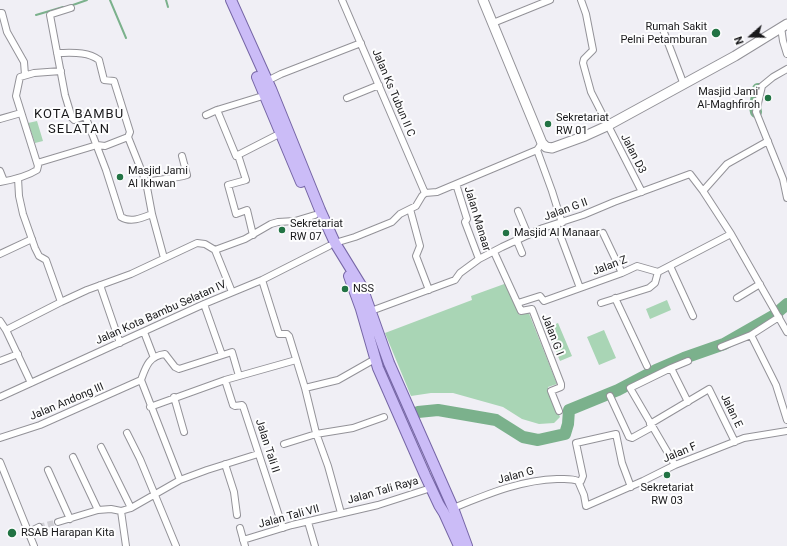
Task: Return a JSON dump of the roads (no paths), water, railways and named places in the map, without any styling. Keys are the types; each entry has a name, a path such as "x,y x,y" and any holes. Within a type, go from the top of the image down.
{"main road":[{"path":"224,0 266,95 315,215 352,283 375,359 439,505 441,519 457,542 467,546"},
{"path":"231,0 267,82 332,244 358,280 371,311 389,363 473,546"},
{"path":"456,509 457,542"}],"street":[{"name":"Jalan Ks Tubun II C","path":"342,0 425,193"},
{"path":"483,0 540,147 559,224 580,288"},
{"path":"493,23 550,0"},
{"name":"Jalan D3","path":"581,0 586,14 593,50 584,59 584,67 591,92 642,192"},
{"path":"71,8 51,14 65,95 73,119 86,117 121,216 132,220 152,214"},
{"path":"0,13 2,13 7,32 24,62 25,75"},
{"path":"425,193 437,192 540,147 552,148 607,126 735,56 784,25"},
{"path":"784,25 783,41 787,54"},
{"path":"662,27 684,85"},
{"path":"772,32 783,41"},
{"path":"267,82 281,74 361,43"},
{"path":"57,52 82,53 91,55 99,60 103,80 114,80 130,132 128,138 146,182 152,214 164,258"},
{"path":"787,69 773,77 762,86 756,112 783,179 787,198"},
{"path":"0,171 2,182 18,178 37,170 37,163 16,94 20,77 25,75 61,72"},
{"path":"347,98 379,85"},
{"path":"206,115 217,110 266,95"},
{"path":"217,110 236,156 238,155 246,180 228,185 236,214 247,210 253,235"},
{"path":"0,119 21,113"},
{"path":"238,155 281,133"},
{"path":"37,163 97,145 105,146 128,138"},
{"path":"768,141 727,164 703,191 731,234 787,332"},
{"path":"146,182 160,179 172,179 187,175 182,156"},
{"name":"Jalan G II","path":"371,311 455,280 463,270 478,259 528,235 686,175 691,175 703,191"},
{"path":"18,178 19,196 23,214 39,256 46,260 61,302"},
{"name":"Jalan Manaar","path":"456,184 467,219 465,222 466,226 478,259"},
{"name":"Jalan Kota Bambu Selatan IV","path":"0,397 204,304 262,280 332,244 392,222 400,214 416,206 425,193"},
{"path":"410,209 420,246 416,256 429,290"},
{"path":"518,211 528,235"},
{"path":"215,250 245,239 267,226 278,222 295,221 315,215"},
{"path":"603,233 622,273"},
{"path":"601,303 649,288 654,283 658,272 731,234"},
{"path":"0,254 32,238"},
{"path":"517,241 522,253"},
{"path":"6,330 61,302 100,285 131,274 197,243 205,244 215,250 232,292"},
{"path":"494,252 518,303"},
{"name":"Jalan Z","path":"518,303 540,296 544,301 622,273 636,266 658,272"},
{"path":"670,266 693,316"},
{"path":"262,280 280,334 287,334 289,336 305,388 316,434 328,466 341,513"},
{"path":"737,298 760,284"},
{"path":"100,285 120,343"},
{"path":"615,298 646,366"},
{"name":"Jalan G I","path":"518,303 521,311 532,309 558,377 561,387 551,391 559,411"},
{"path":"204,304 222,355"},
{"path":"721,347 751,335 777,315"},
{"path":"0,321 6,330 31,383"},
{"path":"144,332 154,358"},
{"path":"751,335 776,385 787,420"},
{"path":"179,479 150,407 141,380 146,364 154,358 165,354 174,367 179,369 232,352 238,376"},
{"path":"0,361 18,354"},
{"path":"305,388 338,380 375,359"},
{"path":"150,407 174,397 225,380 296,360"},
{"path":"675,465 630,388 688,361"},
{"path":"610,396 629,437 632,438 688,402 671,368"},
{"name":"Jalan Andong III","path":"0,438 40,425 141,380"},
{"name":"Jalan Tali II","path":"225,380 233,405 244,406 258,454 283,528"},
{"name":"Jalan E","path":"688,402 709,389 735,442"},
{"path":"174,397 184,432"},
{"path":"284,444 316,434 353,428 384,417"},
{"name":"Jalan F","path":"579,483 584,495 586,506 631,487 675,465 744,438 787,431"},
{"path":"127,433 140,459 176,546"},
{"path":"579,483 583,476 576,443 616,434 622,463 631,487"},
{"path":"101,447 131,508"},
{"path":"58,522 98,510 111,509 121,511 131,508 179,479 258,454"},
{"path":"73,457 98,510"},
{"path":"0,462 34,546"},
{"path":"225,464 234,496 236,515"},
{"path":"48,470 70,519"},
{"name":"Jalan G","path":"456,509 488,494 535,480 566,479 578,481 579,483"},
{"name":"Jalan Tali Raya","path":"341,513 378,505 431,488"},
{"path":"121,511 126,546"},
{"name":"Jalan Tali VII","path":"244,543 283,528 341,513"},
{"path":"308,522 315,546"},
{"path":"29,532 39,528"},
{"path":"240,528 244,543"}],"waterway":[{"path":"70,6 87,0"},
{"path":"110,0 126,38"},
{"path":"166,0 168,7"},
{"path":"36,15 63,7"},
{"path":"756,112 755,107 758,89"},
{"path":"418,412 438,410 496,420 523,437 538,440 565,434 568,424 569,410 618,390 656,370 684,358 724,344 773,316 787,304"}],"tunnel":[{"path":"39,527 58,522"}],"place":[{"name":"Rumah Sakit Pelni Petamburan","path":"716,33"},
{"name":"Masjid Jami' Al-Maghfiroh","path":"768,98"},
{"name":"Sekretariat RW 01","path":"548,124"},
{"name":"Masjid Jami Al Ikhwan","path":"120,177"},
{"name":"Sekretariat RW 07","path":"282,230"},
{"name":"Masjid Al Manaar","path":"506,233"},
{"name":"NSS","path":"345,289"},
{"name":"Sekretariat RW 03","path":"667,475"},
{"name":"RSAB Harapan Kita","path":"12,533"}],"district":[{"name":"KOTA BAMBU SELATAN","path":"79,122"}]}
